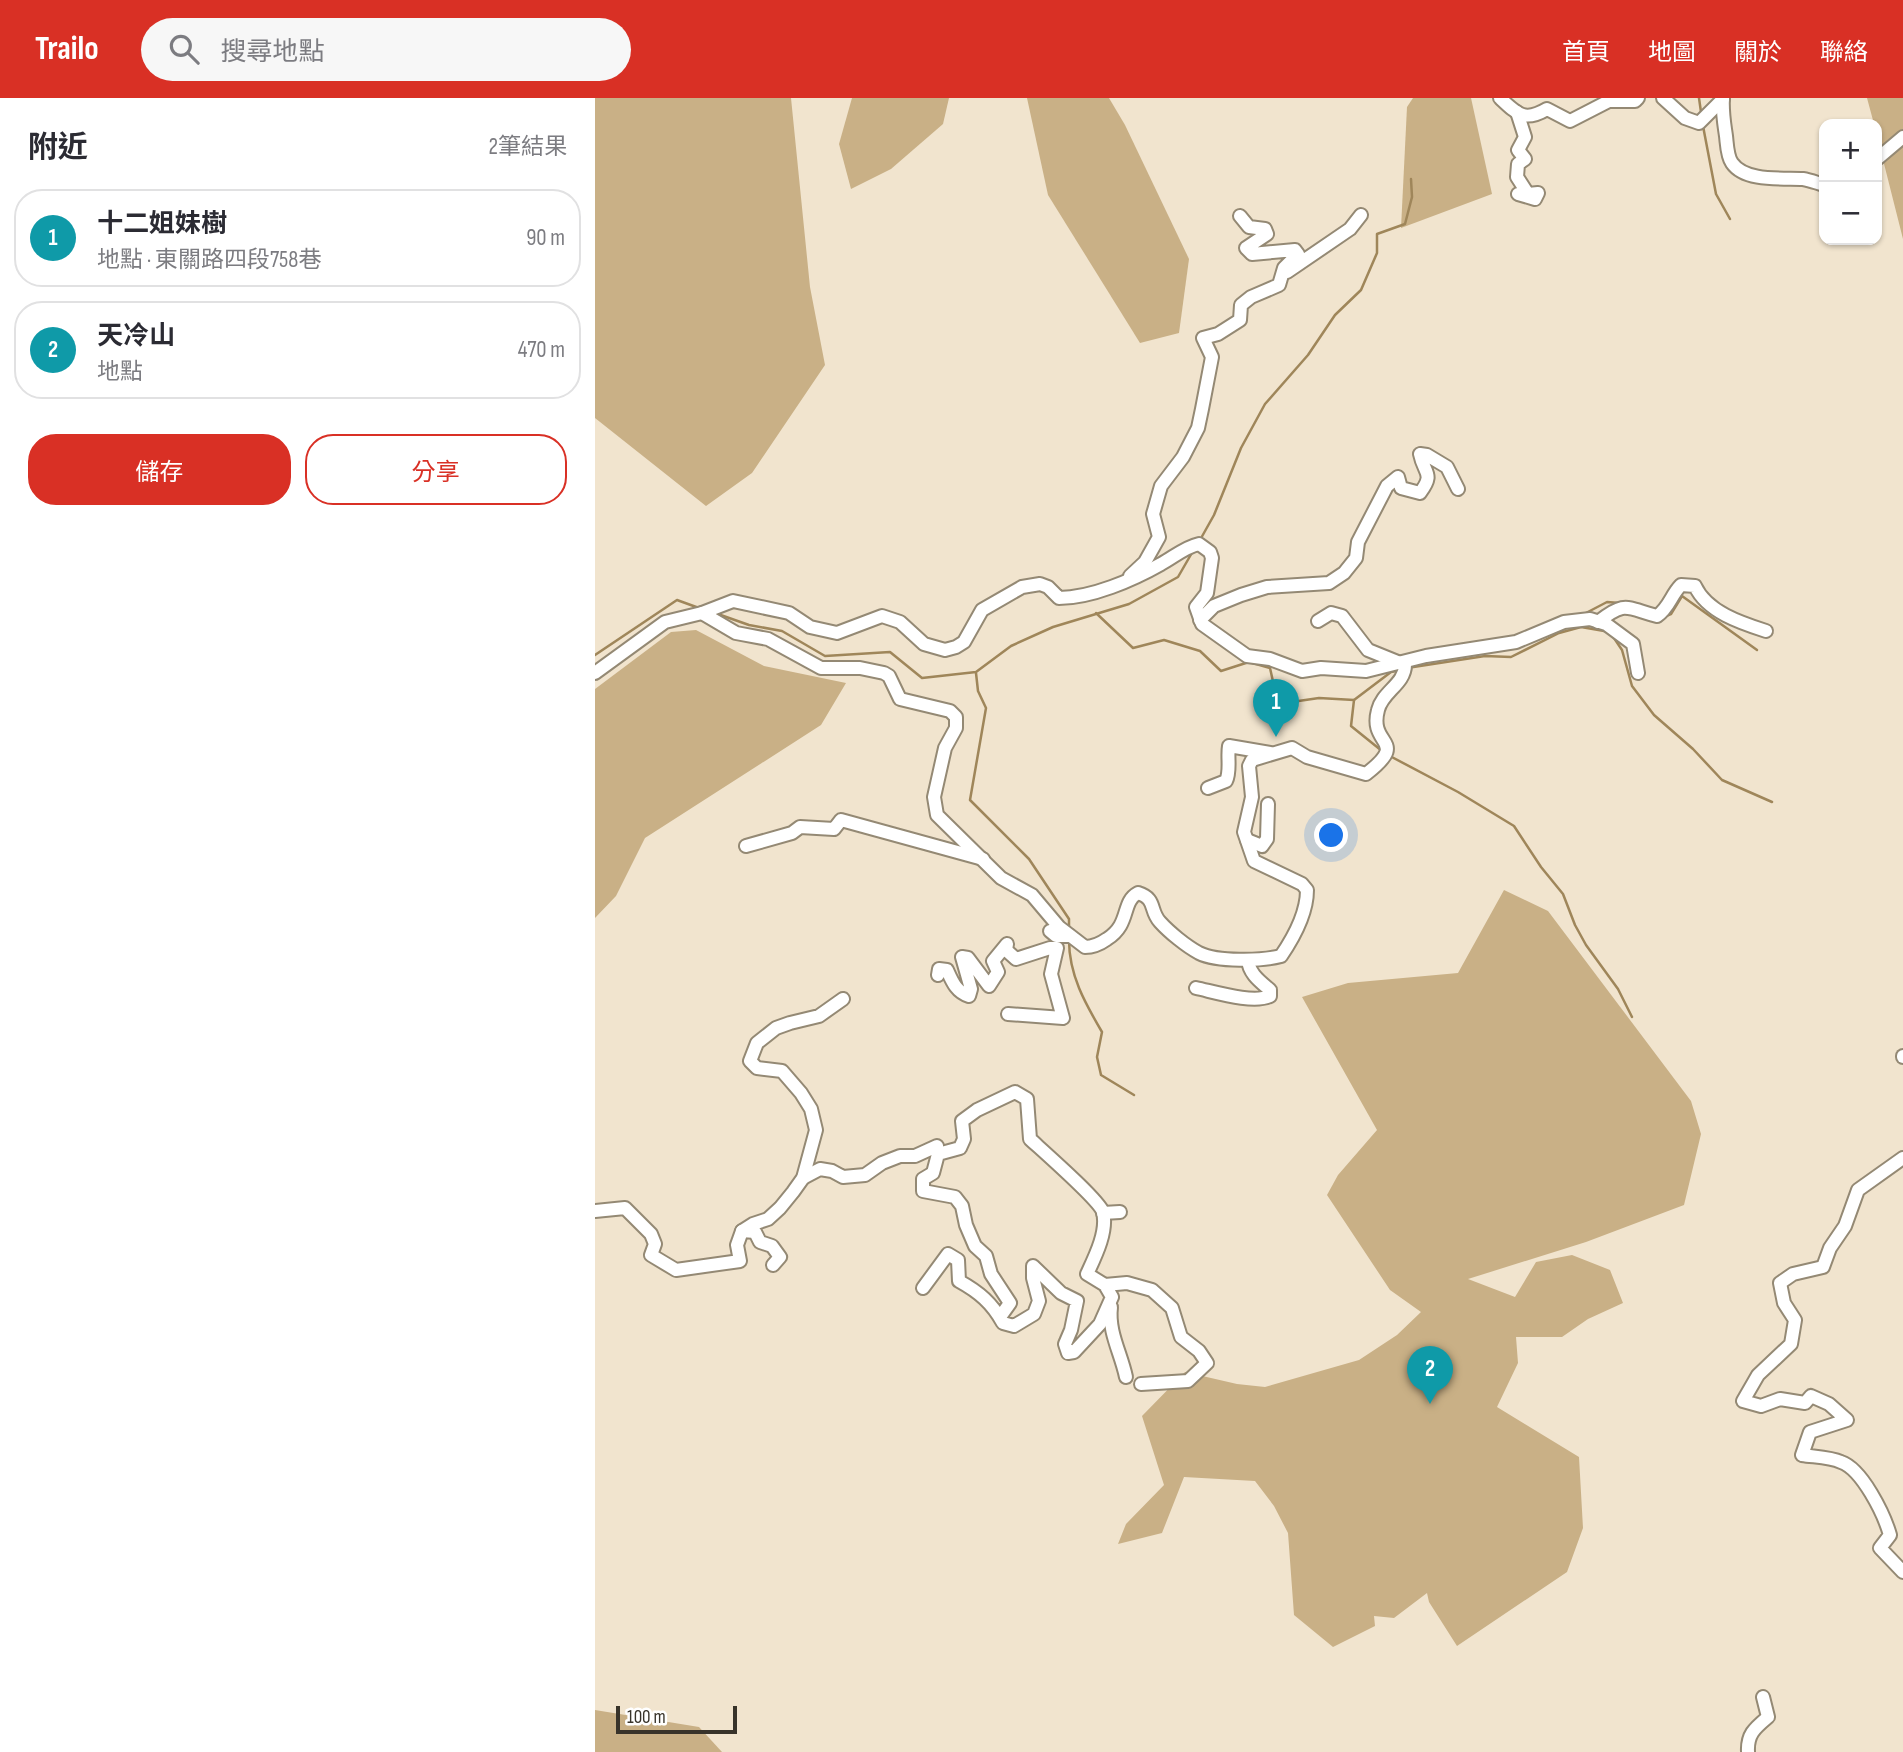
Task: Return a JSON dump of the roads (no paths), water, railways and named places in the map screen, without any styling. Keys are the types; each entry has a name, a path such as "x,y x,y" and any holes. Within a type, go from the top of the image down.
{"street":[{"path":"1500,98 1525,117 1534,117 1547,108 1570,121 1609,101 1635,101 1638,98"},
{"path":"1663,98 1685,118 1699,123 1723,99"},
{"path":"1723,99 1722,112 1730,161 1738,170 1749,176 1771,177 1780,181 1807,179 1819,183"},
{"path":"1517,111 1525,137 1518,150 1525,159 1518,164 1517,177 1528,194 1538,193 1535,199 1518,194"},
{"path":"1882,155 1903,136"},
{"path":"1123,581 1146,562 1159,537 1153,514 1161,486 1183,457 1198,428 1212,357 1203,338 1218,334 1240,320 1241,304 1251,296 1279,285 1287,272 1350,229 1361,215"},
{"path":"1240,216 1249,226 1265,229 1267,234 1246,248 1252,254 1295,250 1298,254 1284,268 1279,285"},
{"path":"1200,620 1214,606 1241,595 1267,587 1329,583 1344,573 1356,558 1358,542 1387,486 1398,478 1401,488 1419,494 1428,482 1428,471 1420,454 1427,455 1447,467 1458,489"},
{"path":"595,673 665,622 702,613 733,601 789,613 810,627 837,633 882,616 900,622 924,645 945,650 956,648 964,642 982,610 1022,587 1040,584 1048,587 1059,598 1077,598 1146,572 1195,545 1204,547 1212,558 1207,593 1196,607 1200,620 1247,656 1270,659 1302,671 1321,668 1366,671 1400,662 1516,642 1564,622 1590,619 1606,624 1633,645 1638,673"},
{"path":"1598,622 1616,608 1630,607 1657,616 1667,610 1672,594 1681,585 1695,586 1699,595 1732,619 1766,631"},
{"path":"702,613 736,633 768,639 821,668 860,668 884,673 890,676 900,699 950,711 956,717 956,728 942,760 935,797 937,815 1000,878 1032,895 1052,919 1085,947 1091,947 1117,933 1130,898 1138,892 1151,901 1162,924 1199,953 1248,960 1281,956 1296,931 1307,901 1307,890 1302,884 1254,861 1244,832 1252,797 1249,766 1252,760 1291,748 1307,757 1366,774 1384,760 1387,754 1387,745 1379,734 1376,717 1379,705 1405,673 1405,665 1368,650 1342,616 1331,613 1318,621"},
{"path":"1208,788 1226,781 1229,774 1229,746 1274,754"},
{"path":"1247,840 1262,846 1267,839 1268,804"},
{"path":"746,846 792,833 800,827 834,829 841,820 984,860"},
{"path":"1050,931 1056,936 1070,936"},
{"path":"1008,1014 1063,1018 1051,974 1057,948 1070,936"},
{"path":"938,975 939,969 947,970 954,986 968,996 971,989 962,957 968,958 989,986 998,972 993,961 1007,944 1006,950 1016,959 1057,948"},
{"path":"1196,988 1247,998 1265,999 1271,996 1271,990 1248,966 1248,960"},
{"path":"595,1211 625,1208 651,1234 655,1244 651,1255 676,1270 740,1261 737,1245 743,1231 768,1219 803,1178 816,1130 811,1109 782,1072 757,1068 750,1061 757,1043 776,1028 819,1016 843,999"},
{"path":"938,1154 960,1148 964,1139 962,1121 977,1110 1015,1092 1027,1099 1030,1139 1068,1173 1102,1209 1104,1222 1097,1252 1087,1274 1105,1285 1112,1297 1111,1326 1126,1377"},
{"path":"803,1178 820,1169 852,1178 865,1175 882,1163 900,1156 915,1156 937,1146 938,1154 933,1172 923,1179 923,1191 955,1198 962,1206 975,1246 986,1256 991,1274 1010,1303 1000,1317"},
{"path":"1903,1158 1859,1190 1845,1226 1830,1248 1823,1267 1793,1274 1780,1283 1784,1303 1795,1320 1791,1344 1758,1375 1743,1401 1761,1406 1780,1399 1805,1403 1811,1396 1829,1404 1847,1420 1811,1432 1802,1455 1842,1462 1857,1471 1887,1523 1890,1535 1880,1548 1903,1572"},
{"path":"1103,1213 1120,1212"},
{"path":"743,1231 755,1232 760,1242 772,1246 780,1257 773,1265"},
{"path":"923,1288 948,1254 958,1260 959,1281 979,1293 994,1307 1003,1323 1014,1326 1034,1314 1039,1301 1033,1266 1061,1293 1077,1301 1065,1344 1068,1353 1074,1352 1100,1324 1112,1297"},
{"path":"1105,1285 1127,1283 1152,1290 1172,1308 1181,1337 1199,1350 1207,1363 1188,1381 1141,1384"},
{"path":"1748,1752 1747,1741 1752,1730 1768,1717 1763,1697"}],"waterway":[{"path":"1699,98 1701,112"},
{"path":"1703,126 1716,194 1730,219"},
{"path":"1200,540 1214,515 1241,448 1265,404 1308,355 1335,315 1361,290 1377,253 1377,234 1405,224 1412,197 1411,179"},
{"path":"715,613 749,625 782,631 825,656 890,652 922,678 976,672 1011,646 1053,627 1129,604 1178,577 1193,551"},
{"path":"1666,616 1671,614 1682,596 1757,650"},
{"path":"595,655 677,600 699,608"},
{"path":"1584,614 1607,602 1620,603"},
{"path":"1096,613 1133,648 1164,640 1200,651 1221,671 1249,662 1270,668 1278,704 1319,698 1354,700 1351,726 1382,751"},
{"path":"1407,668 1485,656 1511,657 1559,633 1581,627 1610,632 1622,650 1632,686 1654,715 1693,749 1722,780 1772,802"},
{"path":"1354,700 1391,672 1401,670"},
{"path":"976,673 978,691 986,708 970,800 1029,859 1069,919 1069,930"},
{"path":"1388,755 1458,792 1514,826 1563,894 1586,945 1618,989 1632,1017"},
{"path":"1069,940 1075,977 1102,1032 1097,1057 1101,1075 1134,1095"}],"place":[{"name":"十二姐妹樹","path":"1276,737"},
{"name":"天冷山","path":"1430,1404"}]}
